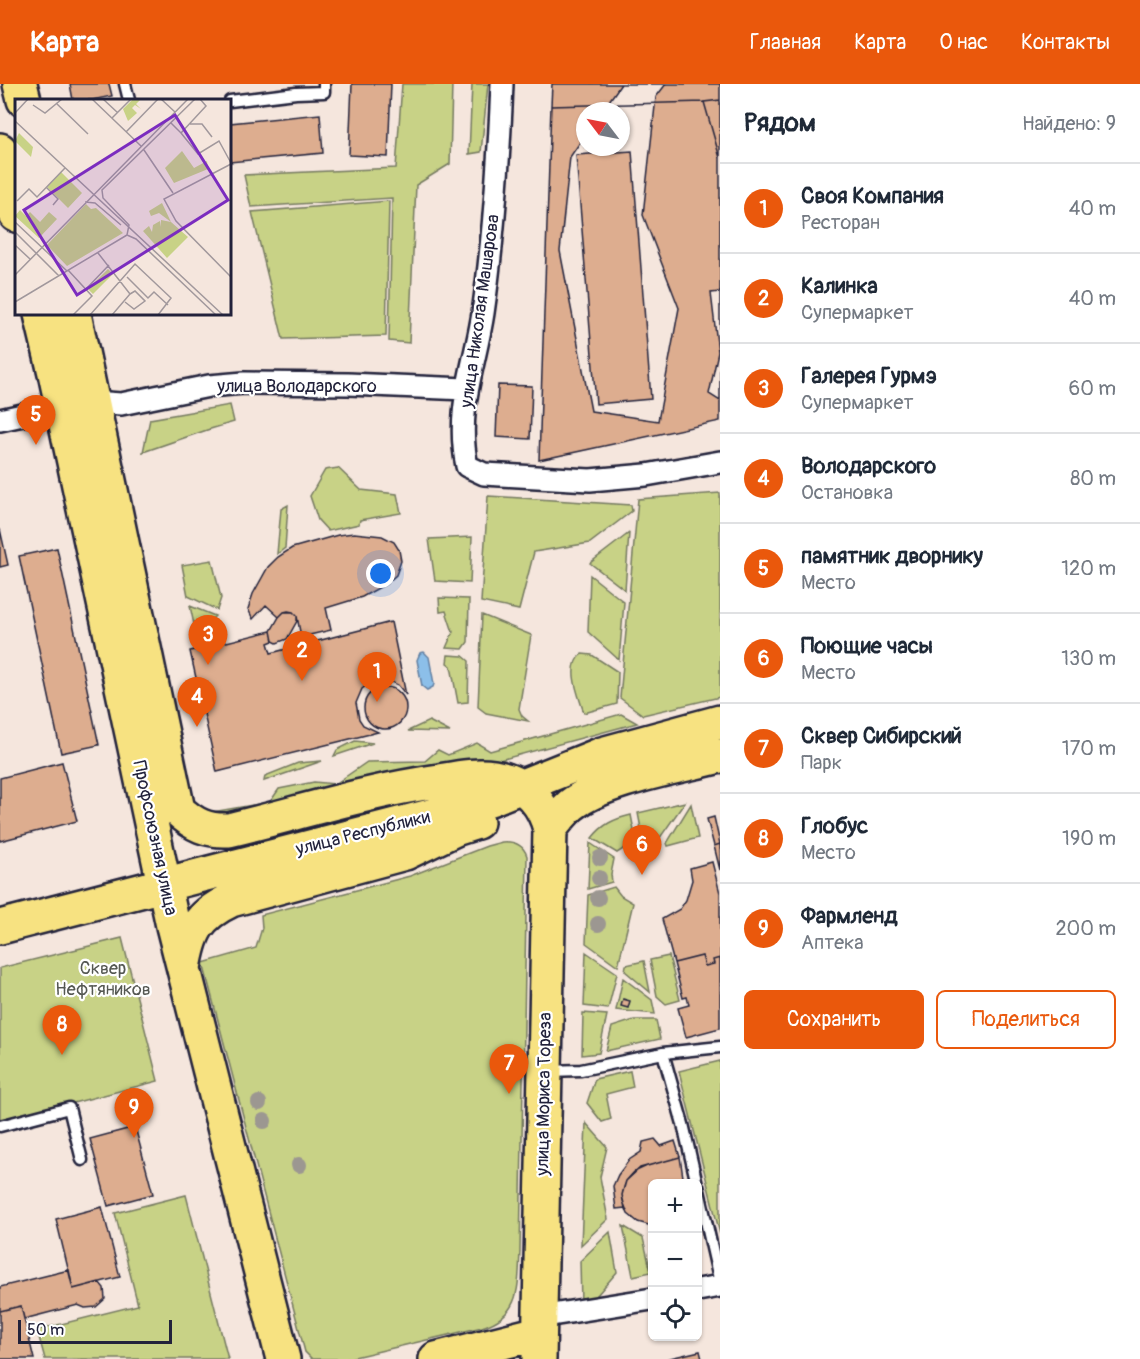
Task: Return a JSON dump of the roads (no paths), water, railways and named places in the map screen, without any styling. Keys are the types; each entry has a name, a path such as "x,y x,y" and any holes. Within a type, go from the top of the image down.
{"main road":[{"path":"20,84 24,99"},
{"path":"0,150 15,211"},
{"name":"Профсоюзная улица","path":"41,315 78,404 178,810 189,821 201,828 215,831 229,830 405,786 473,776 494,776 522,787"},
{"name":"Профсоюзная улица","path":"74,315 78,404 165,884 184,970 283,1359"},
{"name":"улица Республики","path":"0,927 442,813 490,799 602,754 720,722"},
{"path":"550,830 571,805 597,790 720,756"},
{"path":"184,970 188,945 194,930 215,908 231,900 405,853 455,829 496,816 516,800 522,787 541,804 550,830"},
{"name":"улица Мориса Тореза","path":"539,1336 550,830"},
{"path":"436,1359 539,1336"}],"street":[{"name":"улица Николая Машарова","path":"502,84 497,183 483,314 466,389 462,444 467,466 484,474 590,480 646,475 720,462"},
{"name":"улица Володарского","path":"0,420 78,404 121,404 208,386 244,383 348,384 466,389"},
{"path":"702,1289 720,1284"},
{"path":"539,1336 648,1300"}],"lane":[{"path":"124,84 129,99"},
{"path":"231,101 324,92 324,84"},
{"path":"545,1072 581,1070 663,1053 720,1047"},
{"path":"663,1053 696,1179"},
{"path":"0,1126 69,1108 82,1160"},
{"path":"702,1207 720,1284"}],"water":[{"path":"424,652 429,657 434,684 427,690 422,686 417,660 420,653"}],"place":[{"name":"памятник дворнику","path":"36,445"},
{"name":"Галерея Гурмэ","path":"208,665"},
{"name":"Калинка","path":"302,681"},
{"name":"Своя Компания","path":"377,702"},
{"name":"Володарского","path":"197,727"},
{"name":"Поющие часы","path":"642,875"},
{"name":"Глобус","path":"62,1055"},
{"name":"Сквер Сибирский","path":"509,1094"},
{"name":"Фармленд","path":"134,1138"}],"park label":[{"name":"Сквер Нефтяников","path":"103,978"}]}
